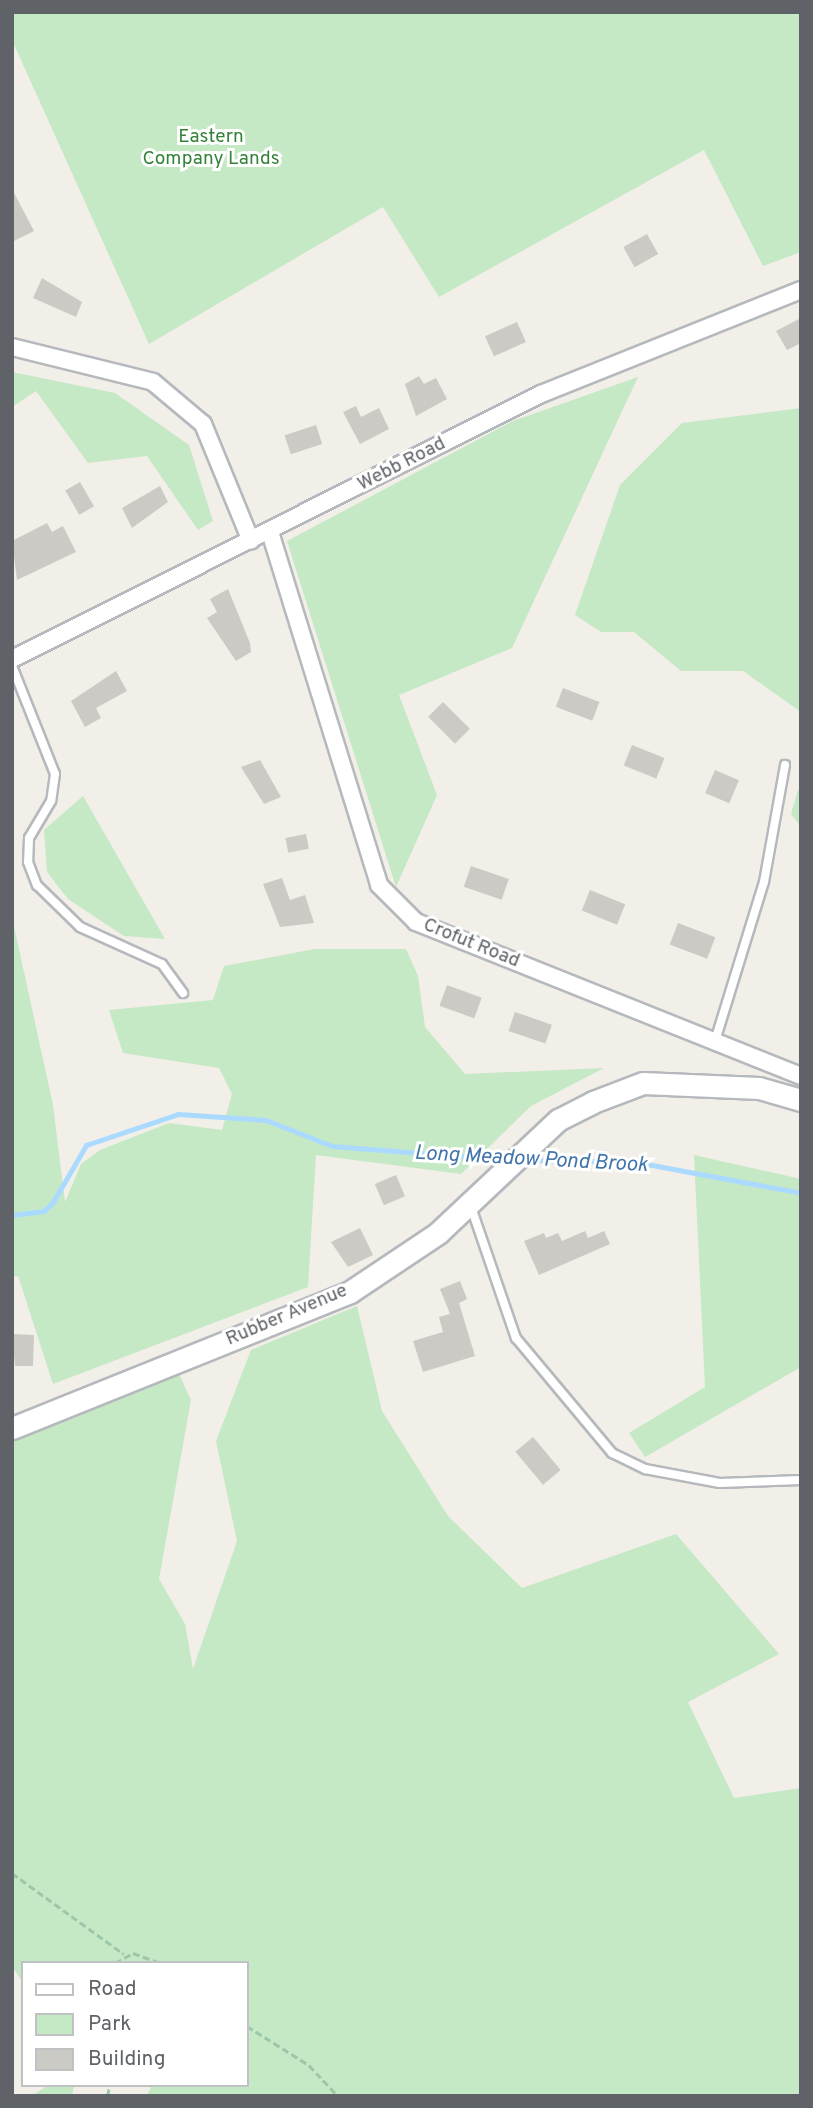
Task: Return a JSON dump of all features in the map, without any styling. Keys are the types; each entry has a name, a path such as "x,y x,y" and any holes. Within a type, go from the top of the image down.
{"street":[{"name":"Webb Road","path":"12,659 541,394 801,290"},
{"path":"12,347 153,382 203,424 251,541"},
{"name":"Crofut Road","path":"270,532 379,885 416,922 801,1076"},
{"name":"Rubber Avenue","path":"12,1428 350,1292 438,1233 558,1120 643,1083 759,1088 801,1100"}],"lane":[{"path":"12,666 55,774 51,801 29,838 28,862 37,885 80,927 162,964 183,993"},
{"path":"715,1041 764,882 785,765"},
{"path":"470,1203 516,1338 612,1453 645,1469 720,1483 801,1480"}],"path":[{"path":"12,1873 124,1954 153,1961"},
{"path":"117,1961 124,1954"},
{"path":"248,2027 309,2065 338,2096"}],"green space":[{"name":"Eastern Company Lands","path":"12,12 801,12 801,252 763,266 704,150 439,297 383,207 149,344 12,40"},
{"path":"12,372 115,393 189,445 213,521 198,530 147,456 88,463 36,391 12,407"},
{"path":"638,377 512,648 399,695 437,795 396,887 287,541 513,421"},
{"path":"801,408 801,712 743,671 681,671 634,632 601,632 575,615 620,485 682,423"},
{"path":"798,790 801,791 801,827 791,814"},
{"path":"83,796 165,939 124,936 68,899 47,872 44,830"},
{"path":"12,917 53,1105 65,1202 81,1164 100,1150 169,1123 222,1130 232,1094 219,1068 123,1053 109,1010 213,1000 224,966 315,949 406,949 418,976 425,1027 465,1074 604,1068 531,1106 461,1174 316,1155 308,1287 53,1384 18,1276 12,1277"},
{"path":"694,1155 801,1179 801,1367 645,1457 629,1433 705,1387"},
{"path":"357,1306 382,1411 448,1516 522,1588 676,1534 779,1654 688,1702 734,1798 801,1788 801,2096 147,2096 151,2087 248,2087 248,1961 21,1961 21,1980 12,1966 12,1439 179,1374 191,1400 159,1579 185,1624 193,1669 237,1541 216,1441 251,1350"},
{"path":"46,2087 74,2087 72,2096 31,2096"}],"building":[{"path":"12,189 34,231 12,242"},
{"path":"647,234 658,254 635,267 623,247"},
{"path":"42,278 82,302 76,317 33,298"},
{"path":"801,318 801,343 787,350 776,331"},
{"path":"517,322 526,342 494,356 485,336"},
{"path":"419,376 424,384 436,378 447,399 416,416 405,384"},
{"path":"356,406 361,417 379,408 389,429 360,444 343,412"},
{"path":"316,425 322,444 291,454 285,435"},
{"path":"80,482 94,506 79,515 65,491"},
{"path":"160,486 168,502 132,528 122,508"},
{"path":"47,523 52,532 63,526 76,552 17,580 12,541"},
{"path":"228,589 250,643 251,652 236,661 207,618 217,612 210,599"},
{"path":"116,671 127,691 96,708 101,718 85,727 71,701"},
{"path":"563,688 599,702 592,721 556,707"},
{"path":"443,702 470,729 455,744 428,717"},
{"path":"632,745 664,758 656,779 624,765"},
{"path":"260,760 281,797 264,804 241,767"},
{"path":"715,770 739,780 729,803 705,793"},
{"path":"306,834 309,849 288,853 285,838"},
{"path":"471,866 509,879 502,900 464,887"},
{"path":"282,878 290,900 305,895 314,923 280,927 263,884"},
{"path":"590,890 625,904 617,925 582,910"},
{"path":"678,923 715,937 707,959 670,944"},
{"path":"447,985 482,998 474,1018 439,1006"},
{"path":"515,1012 552,1025 545,1044 508,1031"},
{"path":"396,1175 405,1196 384,1205 375,1184"},
{"path":"360,1228 373,1255 348,1267 331,1242"},
{"path":"585,1231 588,1238 604,1231 610,1244 539,1275 524,1241 544,1233 546,1238 558,1233 562,1241"},
{"path":"460,1281 467,1299 459,1303 475,1356 423,1372 413,1341 443,1332 439,1317 450,1314 440,1289"},
{"path":"12,1334 34,1335 33,1366 15,1366"},
{"path":"533,1437 561,1470 543,1485 515,1452"}],"waterway":[{"name":"Long Meadow Pond Brook","path":"12,1215 44,1211 53,1202 86,1145 178,1114 266,1120 332,1146 506,1160"},
{"name":"Long Meadow Pond Brook","path":"527,1160 636,1162 801,1193"}]}
